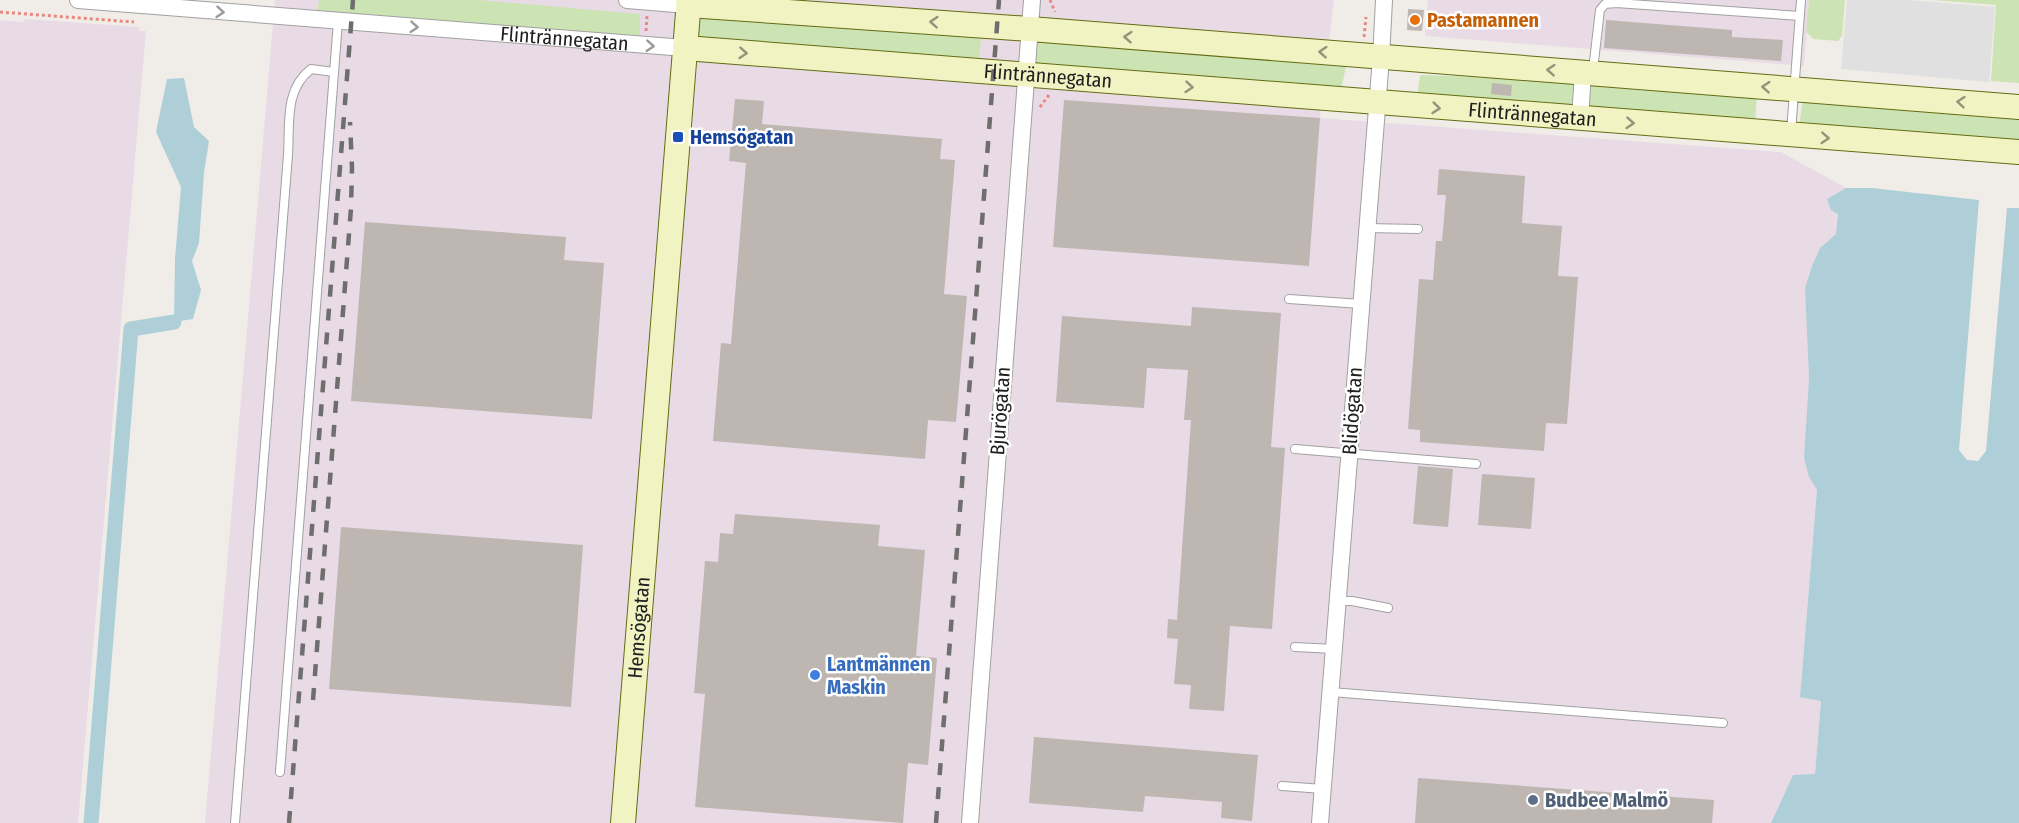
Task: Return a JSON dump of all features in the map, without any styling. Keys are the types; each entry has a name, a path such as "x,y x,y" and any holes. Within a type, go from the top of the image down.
{"street":[{"name":"Flintrännegatan","path":"78,0 2019,152"},
{"path":"627,0 688,2 2019,107"},
{"name":"Bjurögatan","path":"970,823 1032,0"},
{"name":"Blidögatan","path":"1320,823 1384,0"},
{"name":"Hemsögatan","path":"623,823 688,2"},
{"path":"1580,119 1588,73"}],"lane":[{"path":"1791,135 1801,0"},
{"path":"1588,73 1600,10 1605,4 1800,16"},
{"path":"280,772 338,21"},
{"path":"235,823 288,167 291,96 300,77 311,69 334,72"},
{"path":"1367,228 1418,229"},
{"path":"1289,299 1361,304"},
{"path":"1295,449 1476,464"},
{"path":"1338,601 1352,601 1388,608"},
{"path":"1295,647 1334,649"},
{"path":"1331,692 1722,723"},
{"path":"1282,786 1323,789"}],"shaded area":[{"path":"275,0 1334,0 1320,118 1781,152 1846,188 1827,199 1838,214 1836,234 1820,248 1805,288 1809,379 1809,477 1817,490 1800,696 1821,701 1815,775 1793,775 1771,823 205,823"},
{"path":"1428,0 1809,0 1804,66 1425,36"},
{"path":"1847,0 1908,0 1995,7 1989,82 1841,69"},
{"path":"25,19 139,27 139,31 146,31 78,823 0,823 0,20 23,22"}],"green space":[{"path":"319,0 479,0 640,14 640,38 317,12"},
{"path":"1809,0 1845,0 1842,36 1838,41 1814,39 1806,32"},
{"path":"1933,0 2019,0 2019,83 1991,81 1996,5"},
{"path":"696,15 982,35 978,62 694,41"},
{"path":"1036,39 1347,62 1341,90 1034,68"},
{"path":"1420,75 1576,80 1574,111 1417,98"},
{"path":"1590,83 1757,95 1755,124 1588,113"},
{"path":"1803,100 2019,117 2019,144 1799,126"}],"water":[{"path":"184,78 194,127 209,141 204,173 199,243 192,261 201,290 193,319 174,322 175,259 181,187 156,132 167,79"},
{"path":"1846,188 1872,188 1979,200 1959,450 1967,460 1978,461 1986,451 2007,208 2019,208 2019,823 1771,823 1793,775 1815,774 1821,701 1800,697 1817,490 1809,477 1804,458 1809,379 1805,288 1820,248 1836,234 1838,214 1831,210 1827,199"}],"building":[{"name":"Pastamannen","path":"1408,9 1424,10 1422,31 1407,30"},
{"path":"1606,20 1732,30 1732,37 1783,40 1781,61 1604,48"},
{"path":"1492,83 1512,85 1511,96 1491,94"},
{"path":"735,99 764,101 762,124 942,139 940,159 955,160 944,294 967,296 956,422 928,420 925,459 713,441 721,343 731,344 746,163 729,161"},
{"path":"1064,100 1320,118 1309,266 1053,247"},
{"path":"1439,169 1525,176 1522,223 1562,226 1558,276 1578,277 1567,424 1546,423 1544,451 1420,442 1420,430 1408,429 1419,279 1433,280 1436,241 1442,241 1446,195 1437,195"},
{"path":"365,222 566,237 564,260 604,263 592,419 351,401"},
{"path":"1192,307 1281,313 1271,447 1285,448 1272,629 1230,626 1224,711 1189,709 1191,685 1174,684 1178,639 1167,638 1168,619 1177,620 1191,420 1184,420 1188,370 1147,368 1144,408 1056,402 1062,316 1191,326"},
{"path":"1418,466 1453,469 1448,527 1413,524"},
{"path":"1482,474 1535,478 1531,529 1478,525"},
{"name":"Lantmännen Maskin","path":"735,514 880,525 878,546 925,550 916,656 937,658 928,765 908,763 903,823 695,807 705,694 694,693 705,561 718,562 720,533 733,534"},
{"path":"341,527 583,545 571,707 329,689"},
{"path":"1034,737 1258,755 1252,821 1221,818 1222,802 1145,796 1143,812 1029,803"},
{"path":"1418,778 1714,800 1712,823 1415,823"}],"waterway":[{"path":"91,823 131,329 174,322"}],"railway":[{"path":"289,823 353,0"},
{"path":"936,823 999,0"},
{"path":"313,700 351,208 350,122"}],"place":[{"name":"Pastamannen","path":"1415,20"},
{"name":"Hemsögatan","path":"678,137"},
{"name":"Lantmännen Maskin","path":"815,675"},
{"name":"Budbee Malmö","path":"1533,800"}]}
